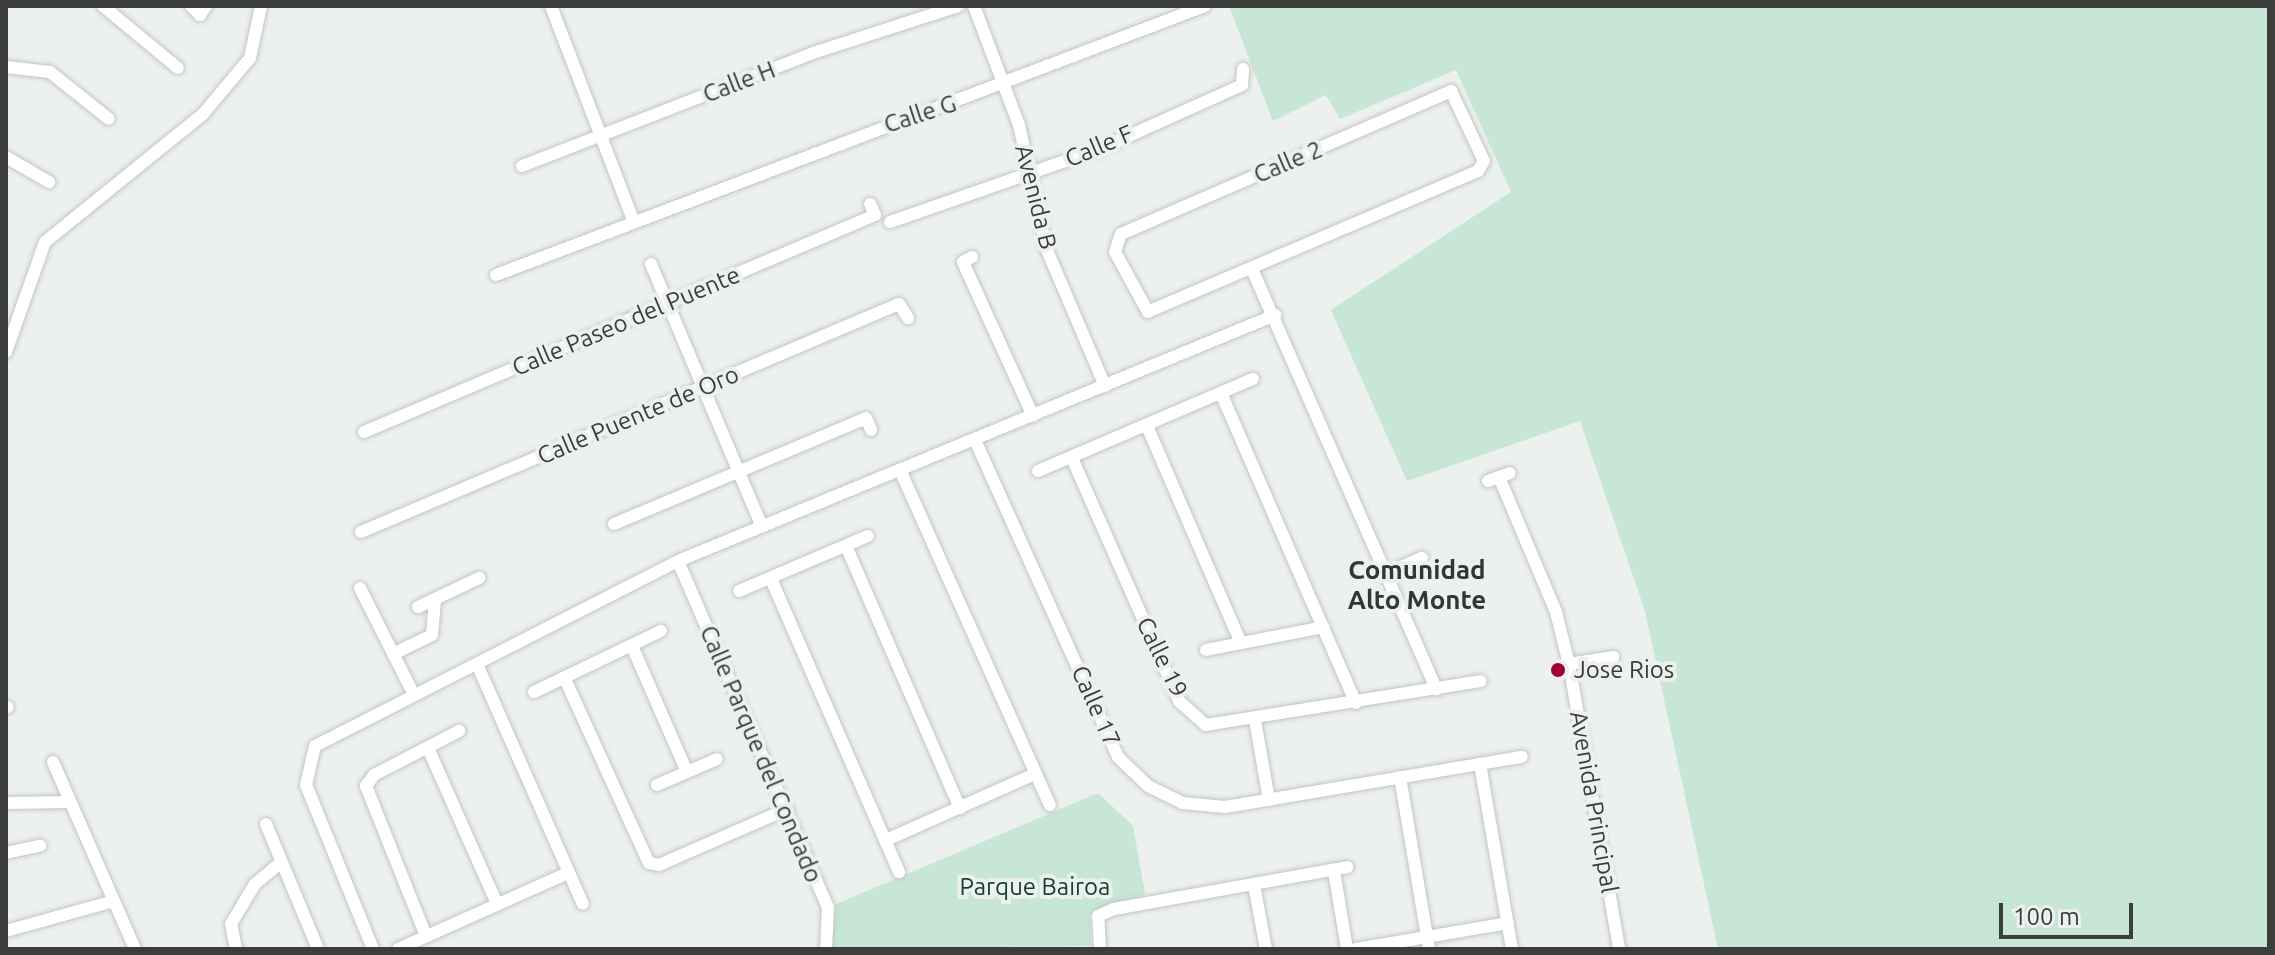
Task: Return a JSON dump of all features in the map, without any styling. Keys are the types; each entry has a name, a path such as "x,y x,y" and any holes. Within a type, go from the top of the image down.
{"street":[{"path":"103,6 178,68"},
{"path":"191,6 197,15 206,6"},
{"path":"6,352 45,242 203,114 250,58 261,6"},
{"name":"Calle H","path":"522,166 958,6"},
{"name":"Avenida B","path":"974,6 1005,86 1047,250 1105,386"},
{"name":"Calle G","path":"496,275 633,220 1005,86 1205,6"},
{"path":"555,7 633,220"},
{"path":"6,67 50,72 109,119"},
{"name":"Calle F","path":"890,222 1027,175 1242,85 1243,69"},
{"name":"Calle 2","path":"1451,91 1484,161 1478,171 1252,269 1148,312 1115,252 1121,234 1451,91"},
{"path":"6,157 49,182"},
{"name":"Calle Paseo del Puente","path":"364,432 875,215 870,204"},
{"path":"972,257 963,262 1033,416"},
{"path":"651,264 762,527"},
{"path":"1252,269 1390,572 1436,689"},
{"name":"Calle Puente de Oro","path":"361,532 899,304 908,318"},
{"path":"373,949 312,807 307,764 315,746 678,561 1105,386 1277,322"},
{"path":"1038,471 1253,379"},
{"path":"1221,393 1356,703"},
{"path":"614,524 866,418 871,430"},
{"path":"1147,426 1241,643"},
{"name":"Calle 17","path":"975,440 1118,757 1148,786 1183,803 1225,807 1522,757"},
{"name":"Calle 19","path":"1072,458 1179,701 1206,725 1255,720 1480,681"},
{"path":"900,470 1033,775 1050,805"},
{"name":"Avenida Principal","path":"1499,477 1556,612 1569,664 1619,949"},
{"path":"739,591 868,536"},
{"path":"846,546 960,808"},
{"path":"1390,572 1422,558"},
{"name":"Calle Parque del Condado","path":"678,561 828,907 826,949"},
{"path":"418,607 479,578"},
{"path":"771,579 899,872"},
{"path":"360,588 414,695"},
{"path":"393,654 432,635 435,599"},
{"path":"1206,650 1324,627"},
{"path":"534,692 661,631"},
{"path":"632,646 687,772"},
{"path":"1569,664 1613,657"},
{"path":"477,664 583,904"},
{"path":"565,679 649,863 659,865 787,809"},
{"path":"1255,720 1269,800"},
{"path":"426,936 366,794 369,778 459,731"},
{"path":"428,748 497,904"},
{"path":"657,785 717,759"},
{"path":"53,762 135,949"},
{"path":"1480,764 1512,949"},
{"path":"886,840 1033,775"},
{"path":"1400,777 1428,943"},
{"path":"6,803 70,802"},
{"path":"266,824 318,949"},
{"path":"6,853 40,846"},
{"path":"236,949 231,924 255,884 280,863"},
{"path":"1100,949 1098,916 1106,913 1340,869 1347,949"},
{"path":"398,949 568,873"},
{"path":"1254,885 1266,949"},
{"path":"6,931 114,901"},
{"path":"1356,949 1428,943 1508,923"}],"green space":[{"path":"1229,6 2269,6 2269,949 1718,949 1645,611 1580,421 1407,481 1331,310 1511,192 1456,70 1340,119 1326,95 1273,121"},
{"name":"Parque Bairoa","path":"1098,793 1133,826 1145,894 1090,915 1091,946 830,949 836,904"}],"place":[{"name":"Jose Rios","path":"1558,670"}],"district":[{"name":"Comunidad Alto Monte","path":"1417,585"}]}
